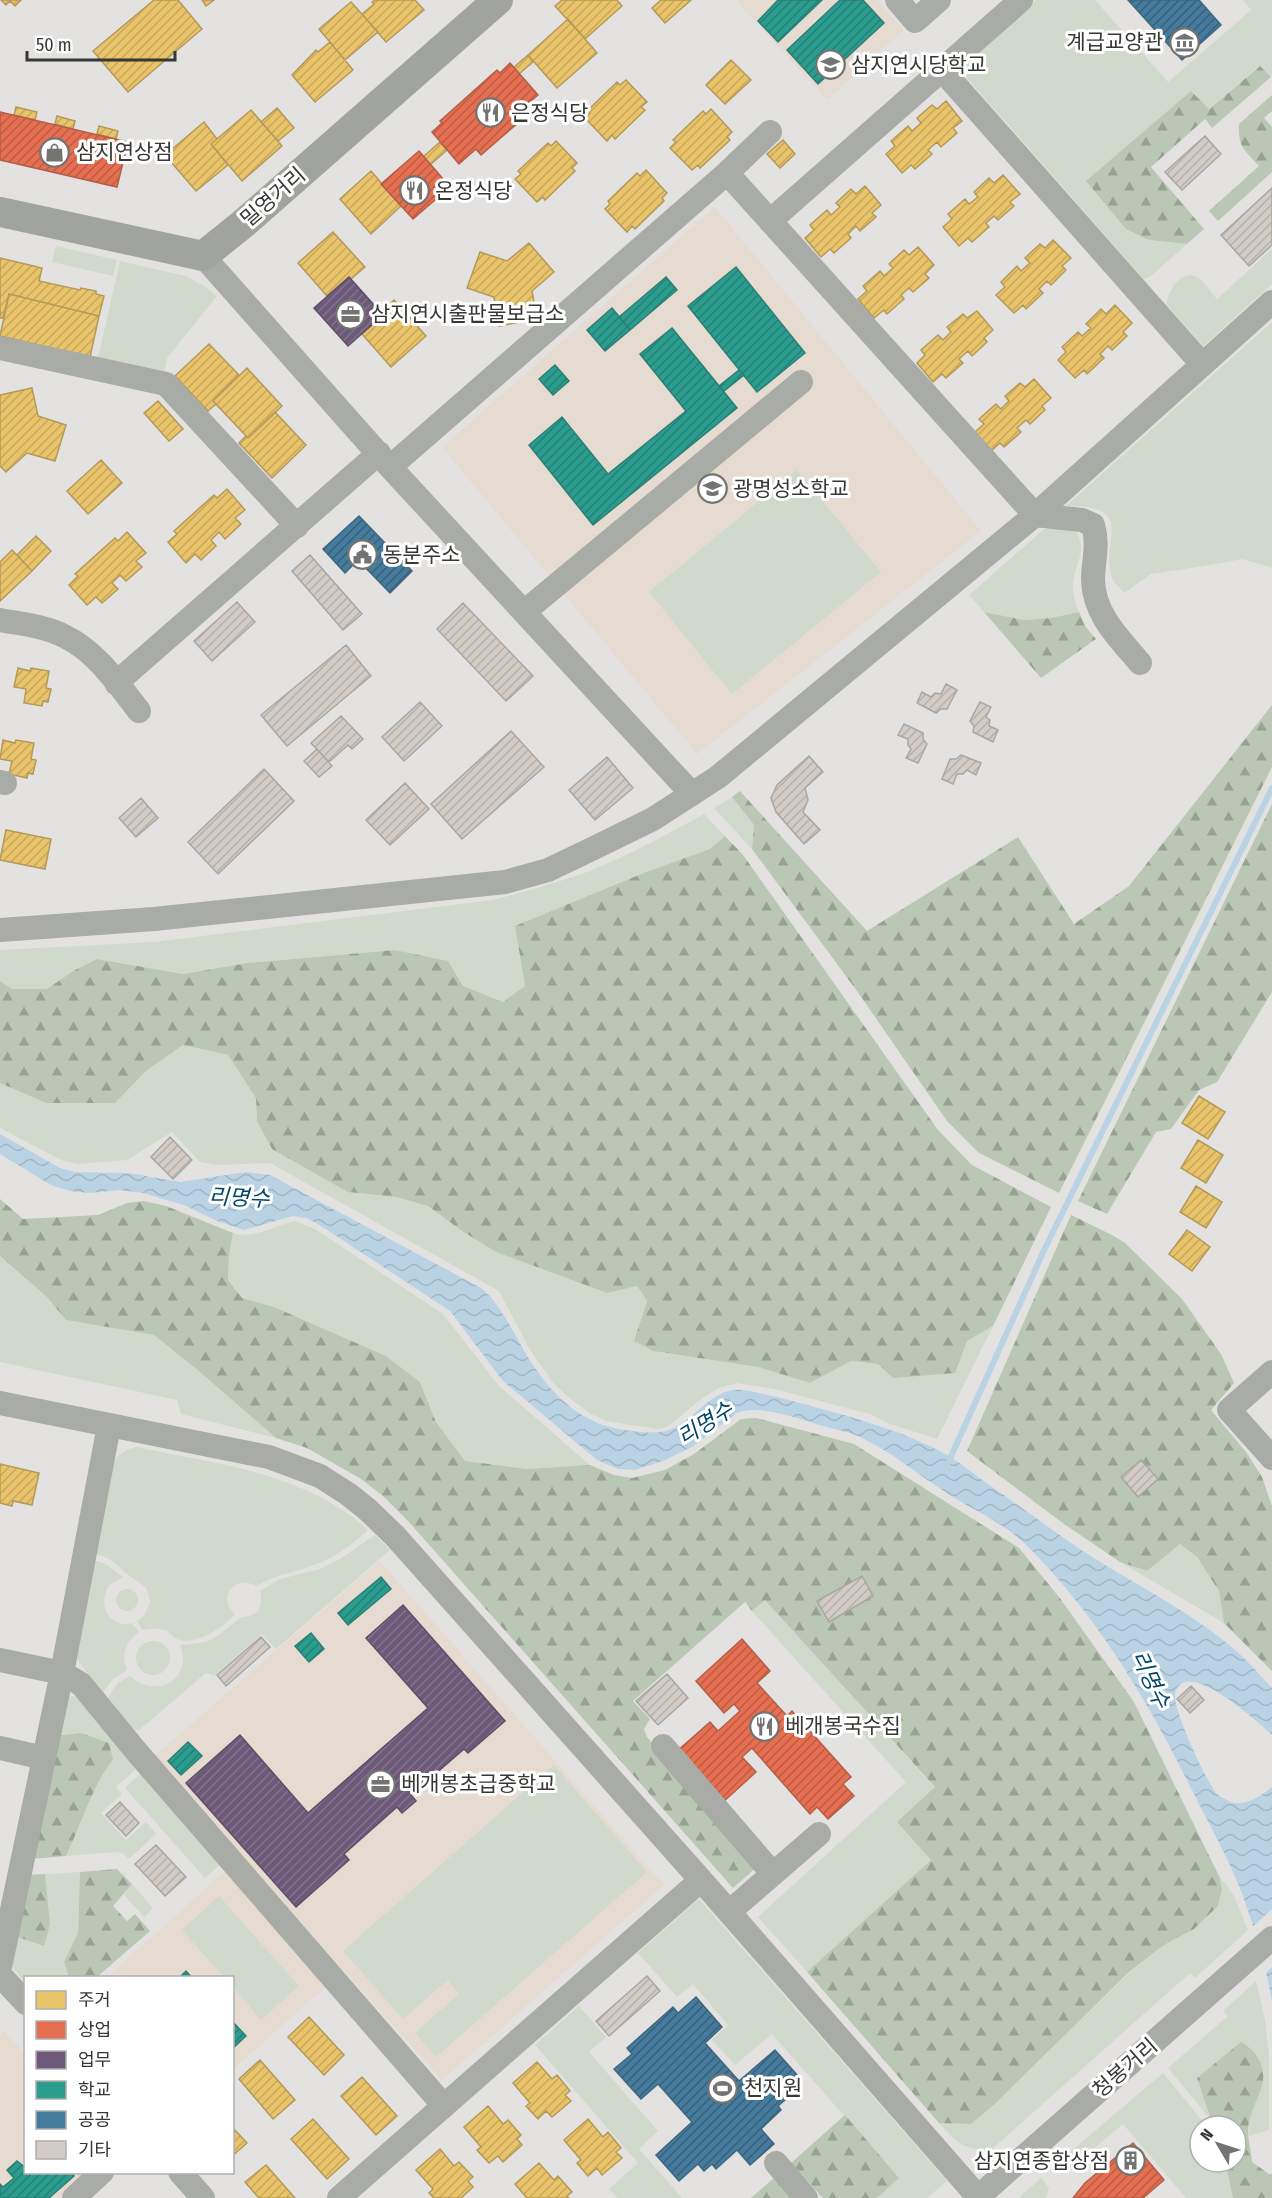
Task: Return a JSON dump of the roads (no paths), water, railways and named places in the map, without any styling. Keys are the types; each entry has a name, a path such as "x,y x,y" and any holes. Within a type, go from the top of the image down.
{"main road":[{"name":"밀영거리","path":"203,256 244,223 498,0"},
{"path":"0,212 203,256"}],"street":[{"path":"897,0 915,21 939,0"},
{"path":"770,220 1021,0"},
{"path":"942,70 1202,364"},
{"path":"116,683 297,526 384,460 727,173 770,132"},
{"path":"727,173 1035,515 1082,520 1093,525 1096,537 1093,578 1095,598 1106,622 1140,663"},
{"path":"203,256 384,460 692,794"},
{"path":"0,930 154,919 505,882 548,870 652,819 718,777 1035,515 1272,302"},
{"path":"0,348 166,384 297,526"},
{"path":"524,612 801,382"},
{"path":"0,620 61,634 79,644 98,660 139,711"},
{"path":"1272,1372 1229,1410 1272,1458"},
{"path":"0,1403 269,1457 320,1476 348,1494 395,1536 701,1880 978,2198"},
{"path":"0,1967 62,1673 109,1426"},
{"path":"0,1660 62,1673 81,1684 136,1751 444,2106"},
{"path":"663,1746 773,1874"},
{"path":"0,1748 44,1758"},
{"path":"729,1912 819,1834"},
{"path":"339,2198 701,1880"},
{"name":"청봉거리","path":"978,2198 1272,1938"},
{"path":"0,1975 24,2001"},
{"path":"776,2163 806,2198"},
{"path":"74,2198 100,2174"},
{"path":"182,2174 203,2198"}],"water":[{"name":"리명수","path":"0,1134 60,1168 75,1172 129,1173 180,1182 246,1172 270,1175 481,1288 499,1308 546,1383 566,1403 590,1420 627,1430 662,1432 688,1419 713,1398 732,1390 743,1390 790,1400 852,1417 918,1440 949,1456 1086,1553 1200,1623 1240,1654 1272,1688 1272,1735 1253,1718 1206,1686 1192,1682 1181,1684 1175,1694 1179,1714 1191,1745 1218,1795 1230,1802 1241,1803 1258,1797 1272,1787 1272,2001 1260,1948 1238,1883 1159,1726 1120,1661 1075,1599 1024,1543 1005,1528 860,1437 796,1418 758,1410 737,1413 692,1447 663,1461 635,1470 618,1469 597,1460 503,1381 450,1311 318,1224 306,1218 293,1216 244,1230 217,1221 184,1205 143,1193 120,1190 90,1193 70,1191 51,1185 0,1154"}],"waterway":[{"path":"948,1463 1046,1246 1272,788"}],"place":[{"name":"계급교양관","path":"1184,42"},
{"name":"삼지연시당학교","path":"830,65"},
{"name":"은정식당","path":"490,113"},
{"name":"삼지연상점","path":"55,152"},
{"name":"온정식당","path":"414,191"},
{"name":"삼지연시출판물보급소","path":"350,314"},
{"name":"광명성소학교","path":"712,489"},
{"name":"동분주소","path":"362,555"},
{"name":"베개봉국수집","path":"764,1726"},
{"name":"베개봉초급중학교","path":"380,1784"},
{"name":"천지원","path":"723,2088"},
{"name":"삼지연종합상점","path":"1130,2161"}]}
